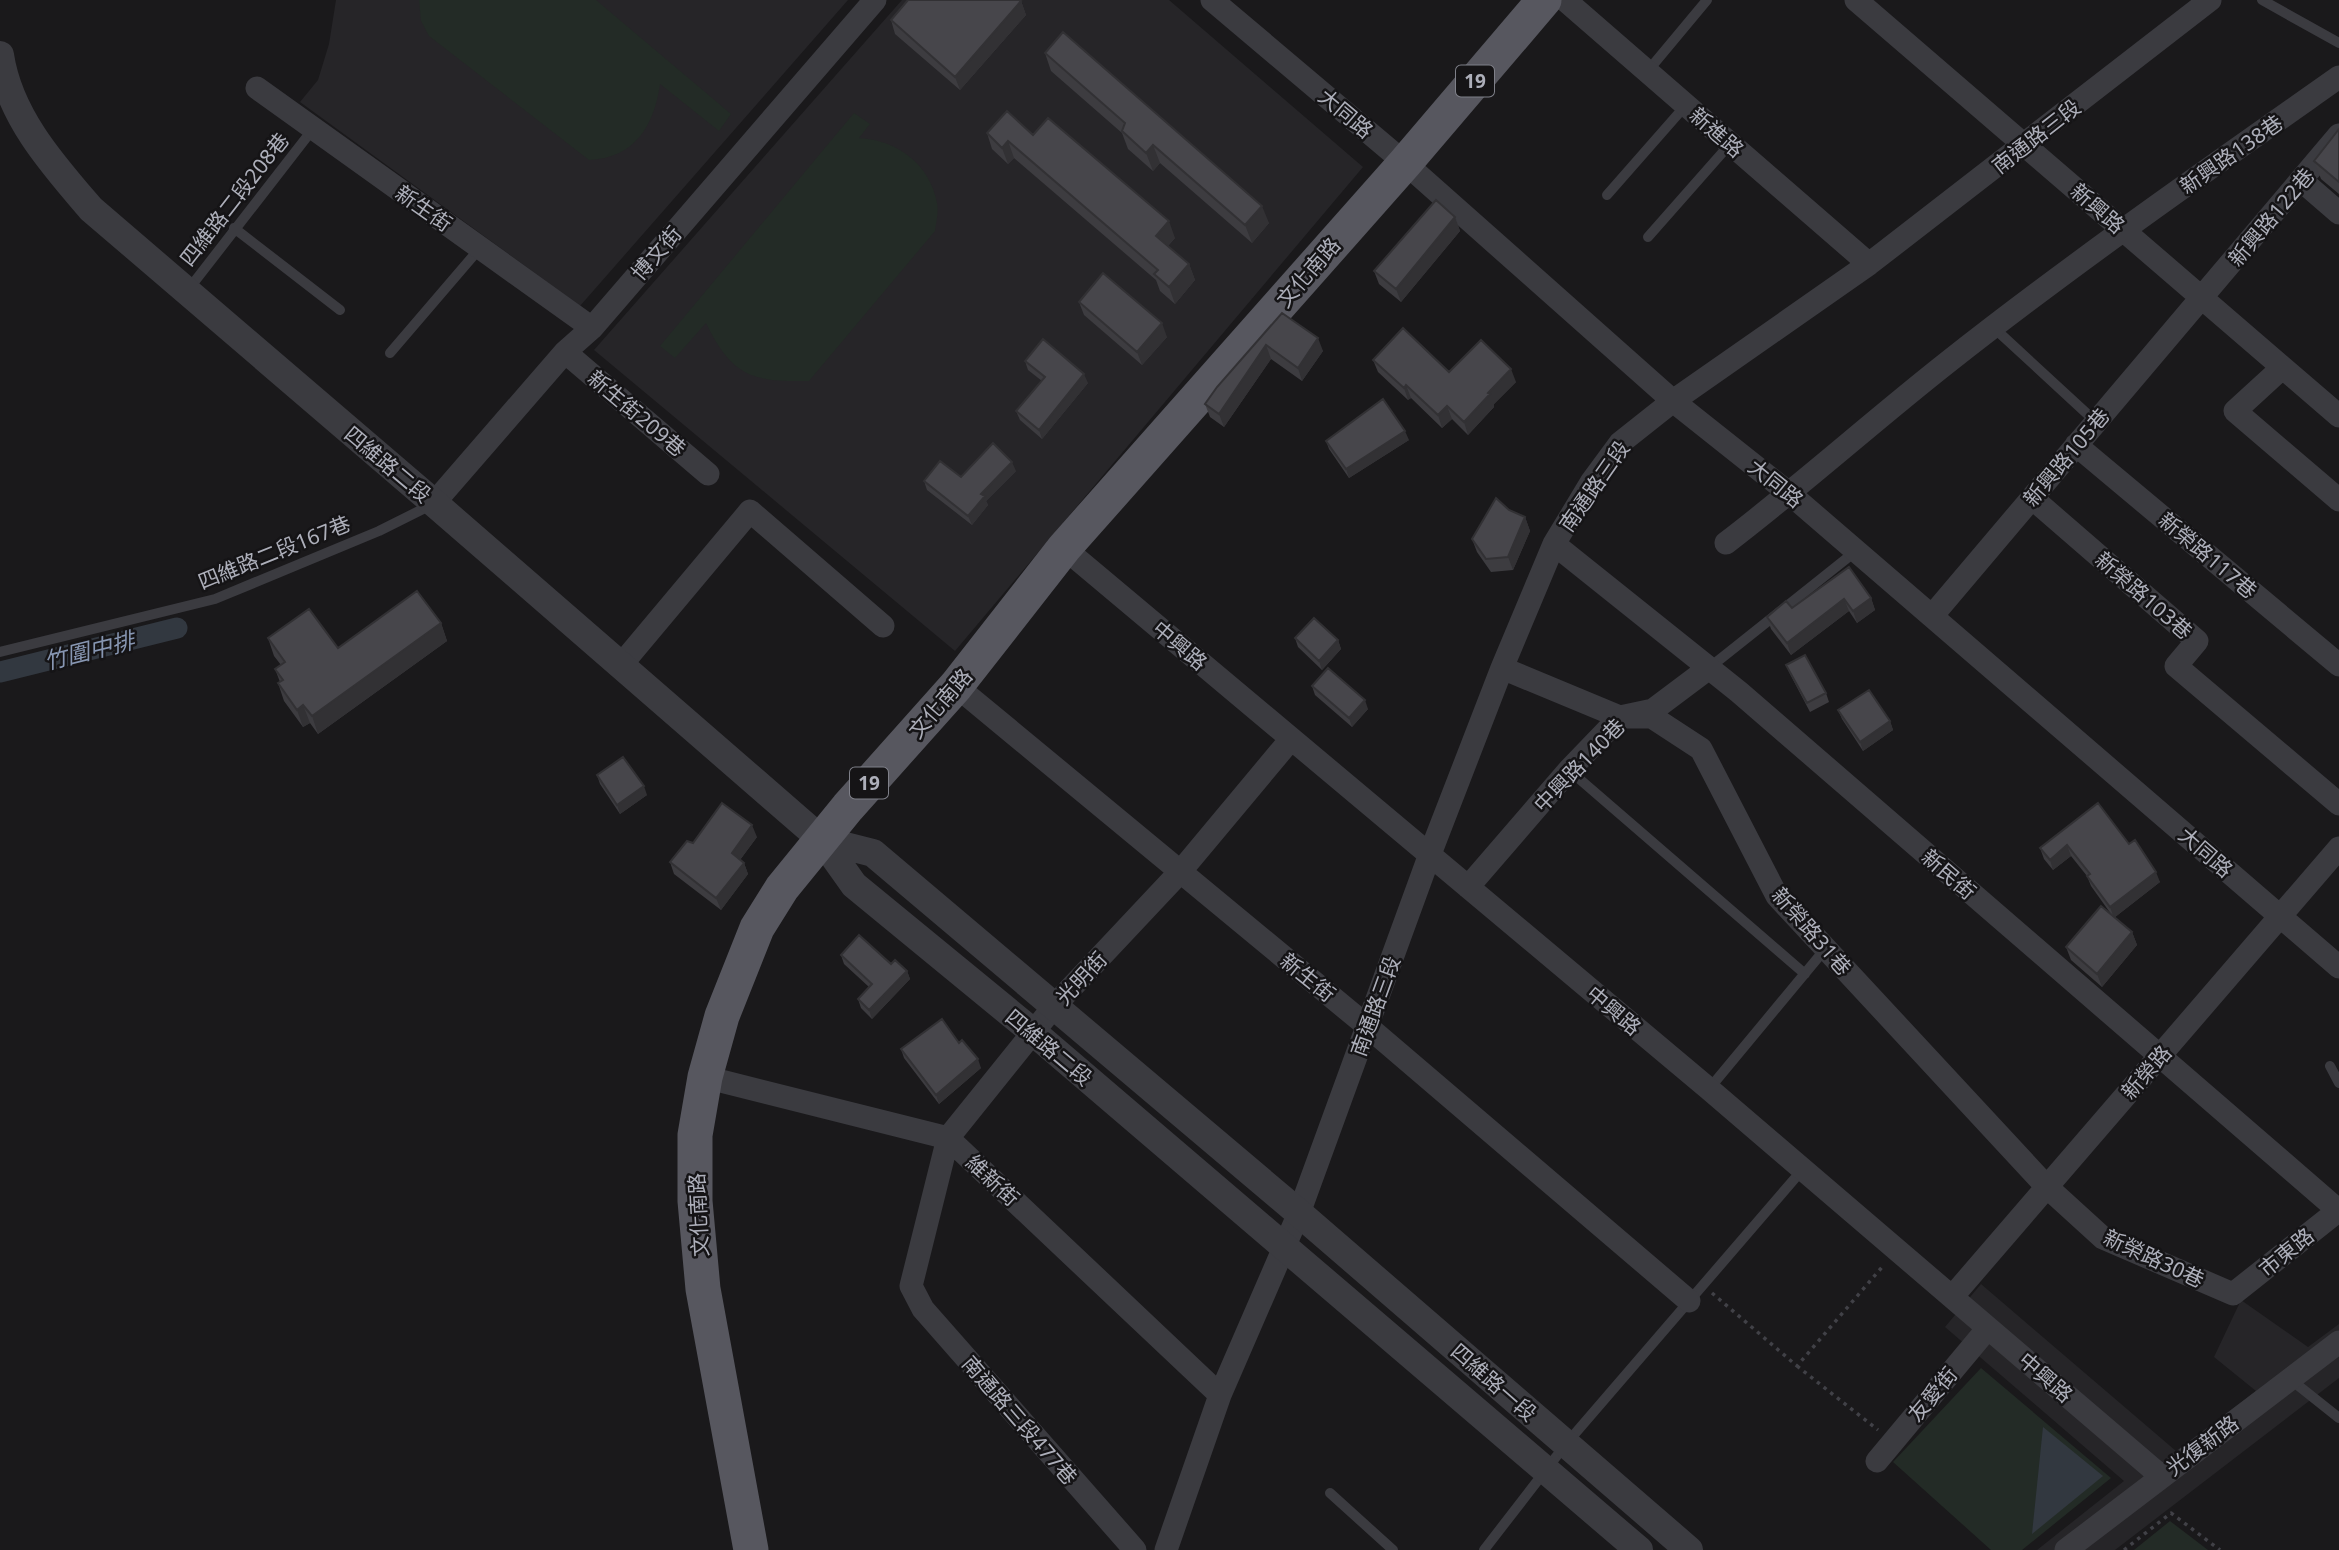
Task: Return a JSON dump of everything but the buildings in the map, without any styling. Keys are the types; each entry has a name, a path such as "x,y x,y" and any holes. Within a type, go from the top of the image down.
{"main road":[{"name":"文化南路","path":"751,1550 703,1289 695,1201 695,1135 705,1077 722,1016 757,928 782,888 956,686 1064,548 1405,163 1544,0"}],"street":[{"name":"博文街","path":"434,503 565,352 592,328 875,0"},
{"name":"大同路","path":"1212,0 1405,163 1673,401 1790,494 2339,967"},
{"name":"新進路","path":"1565,0 1869,264"},
{"name":"新興路","path":"1856,0 2339,416"},
{"name":"南通路三段","path":"1284,1248 1502,668 1554,544 1574,509 1620,443 1673,401 1869,264 2210,0"},
{"name":"四維路二段","path":"0,55 2,68 21,114 46,157 91,209 822,840 854,885 1033,1032 1284,1248"},
{"name":"新興路138巷","path":"1726,543 1790,494 1993,327 2123,230 2339,77"},
{"name":"新生街","path":"257,88 592,328"},
{"name":"新興路122巷","path":"2201,298 2339,135"},
{"path":"2302,181 2339,213"},
{"name":"新興路105巷","path":"1932,616 2201,298"},
{"name":"新生街209巷","path":"565,352 708,474"},
{"path":"2282,368 2235,411 2339,500"},
{"name":"新榮路117巷","path":"2076,445 2339,665"},
{"name":"新榮路103巷","path":"2032,498 2197,641 2176,666 2339,804"},
{"path":"621,666 750,511 883,626"},
{"name":"新民街","path":"1554,544 1709,668 2339,1210"},
{"name":"中興路","path":"1064,548 1709,1089 2161,1476"},
{"name":"新榮路31巷","path":"1502,668 1620,717 1652,717 1700,749 1777,897 2047,1187"},
{"name":"中興路140巷","path":"1468,887 1569,770 1620,717 1653,710 1709,668"},
{"name":"新生街","path":"956,686 1367,1026 1696,1293"},
{"name":"光明街","path":"911,1286 948,1138 1055,1004 1180,872 1291,739"},
{"name":"四維路二段","path":"822,840 873,853 1055,1004 1299,1213"},
{"name":"新榮路","path":"1952,1297 2339,848"},
{"name":"維新街","path":"705,1077 948,1138 1220,1395"},
{"name":"新榮路30巷","path":"2047,1187 2103,1238 2233,1294"},
{"name":"市東路","path":"2233,1294 2339,1210"},
{"name":"四維路一段","path":"1299,1213 1689,1550"},
{"path":"1166,1550 1220,1395 1284,1248"},
{"name":"四維路一段","path":"1284,1248 1639,1550"},
{"name":"南通路三段477巷","path":"911,1286 923,1309 1135,1550"},
{"name":"友愛街","path":"1877,1461 1988,1328"},
{"name":"光復新路","path":"2066,1550 2339,1342"}],"lane":[{"path":"1647,72 1707,0"},
{"path":"2262,0 2339,44"},
{"path":"1607,195 1686,105"},
{"name":"四維路二段208巷","path":"186,293 313,129"},
{"path":"1647,237 1730,144"},
{"path":"234,228 340,310"},
{"path":"390,353 480,248"},
{"path":"1993,327 2096,422"},
{"name":"四維路二段167巷","path":"0,652 215,599 379,531 434,503"},
{"path":"1709,668 1856,551"},
{"path":"1569,770 1805,974"},
{"path":"1709,1089 1826,948"},
{"path":"2330,1066 2339,1083"},
{"path":"1484,1550 1566,1444 1803,1170"},
{"path":"2290,1379 2339,1418"},
{"path":"1330,1493 1393,1550"}],"path":[{"path":"1797,1366 1897,1250"},
{"path":"1696,1293 1797,1366 1893,1441"},
{"path":"2124,1550 2171,1513 2220,1550"}],"shaded area":[{"path":"336,0 848,0 580,306 300,102 318,80 329,44"},
{"path":"419,0 596,0 731,114 719,131 660,84 653,113 639,137 619,153 589,160 429,36 421,21"},
{"path":"902,0 1169,0 1363,167 955,651 594,350"},
{"path":"854,113 870,124 859,138 899,149 919,166 927,177 938,206 935,231 809,381 773,380 746,373 725,355 706,323 675,358 660,346"},
{"path":"1981,1284 2176,1451 2256,1391 2214,1357 2241,1300 2308,1347 2339,1324 2339,1378 2115,1550 2037,1550 2124,1481 1945,1327"},
{"path":"1981,1368 2111,1478 2022,1550 1991,1550 1893,1462"},
{"path":"2043,1427 2103,1476 2032,1534"},
{"path":"2170,1521 2208,1550 2134,1550"}],"waterway":[{"name":"竹圍中排","path":"0,672 177,628"}]}
